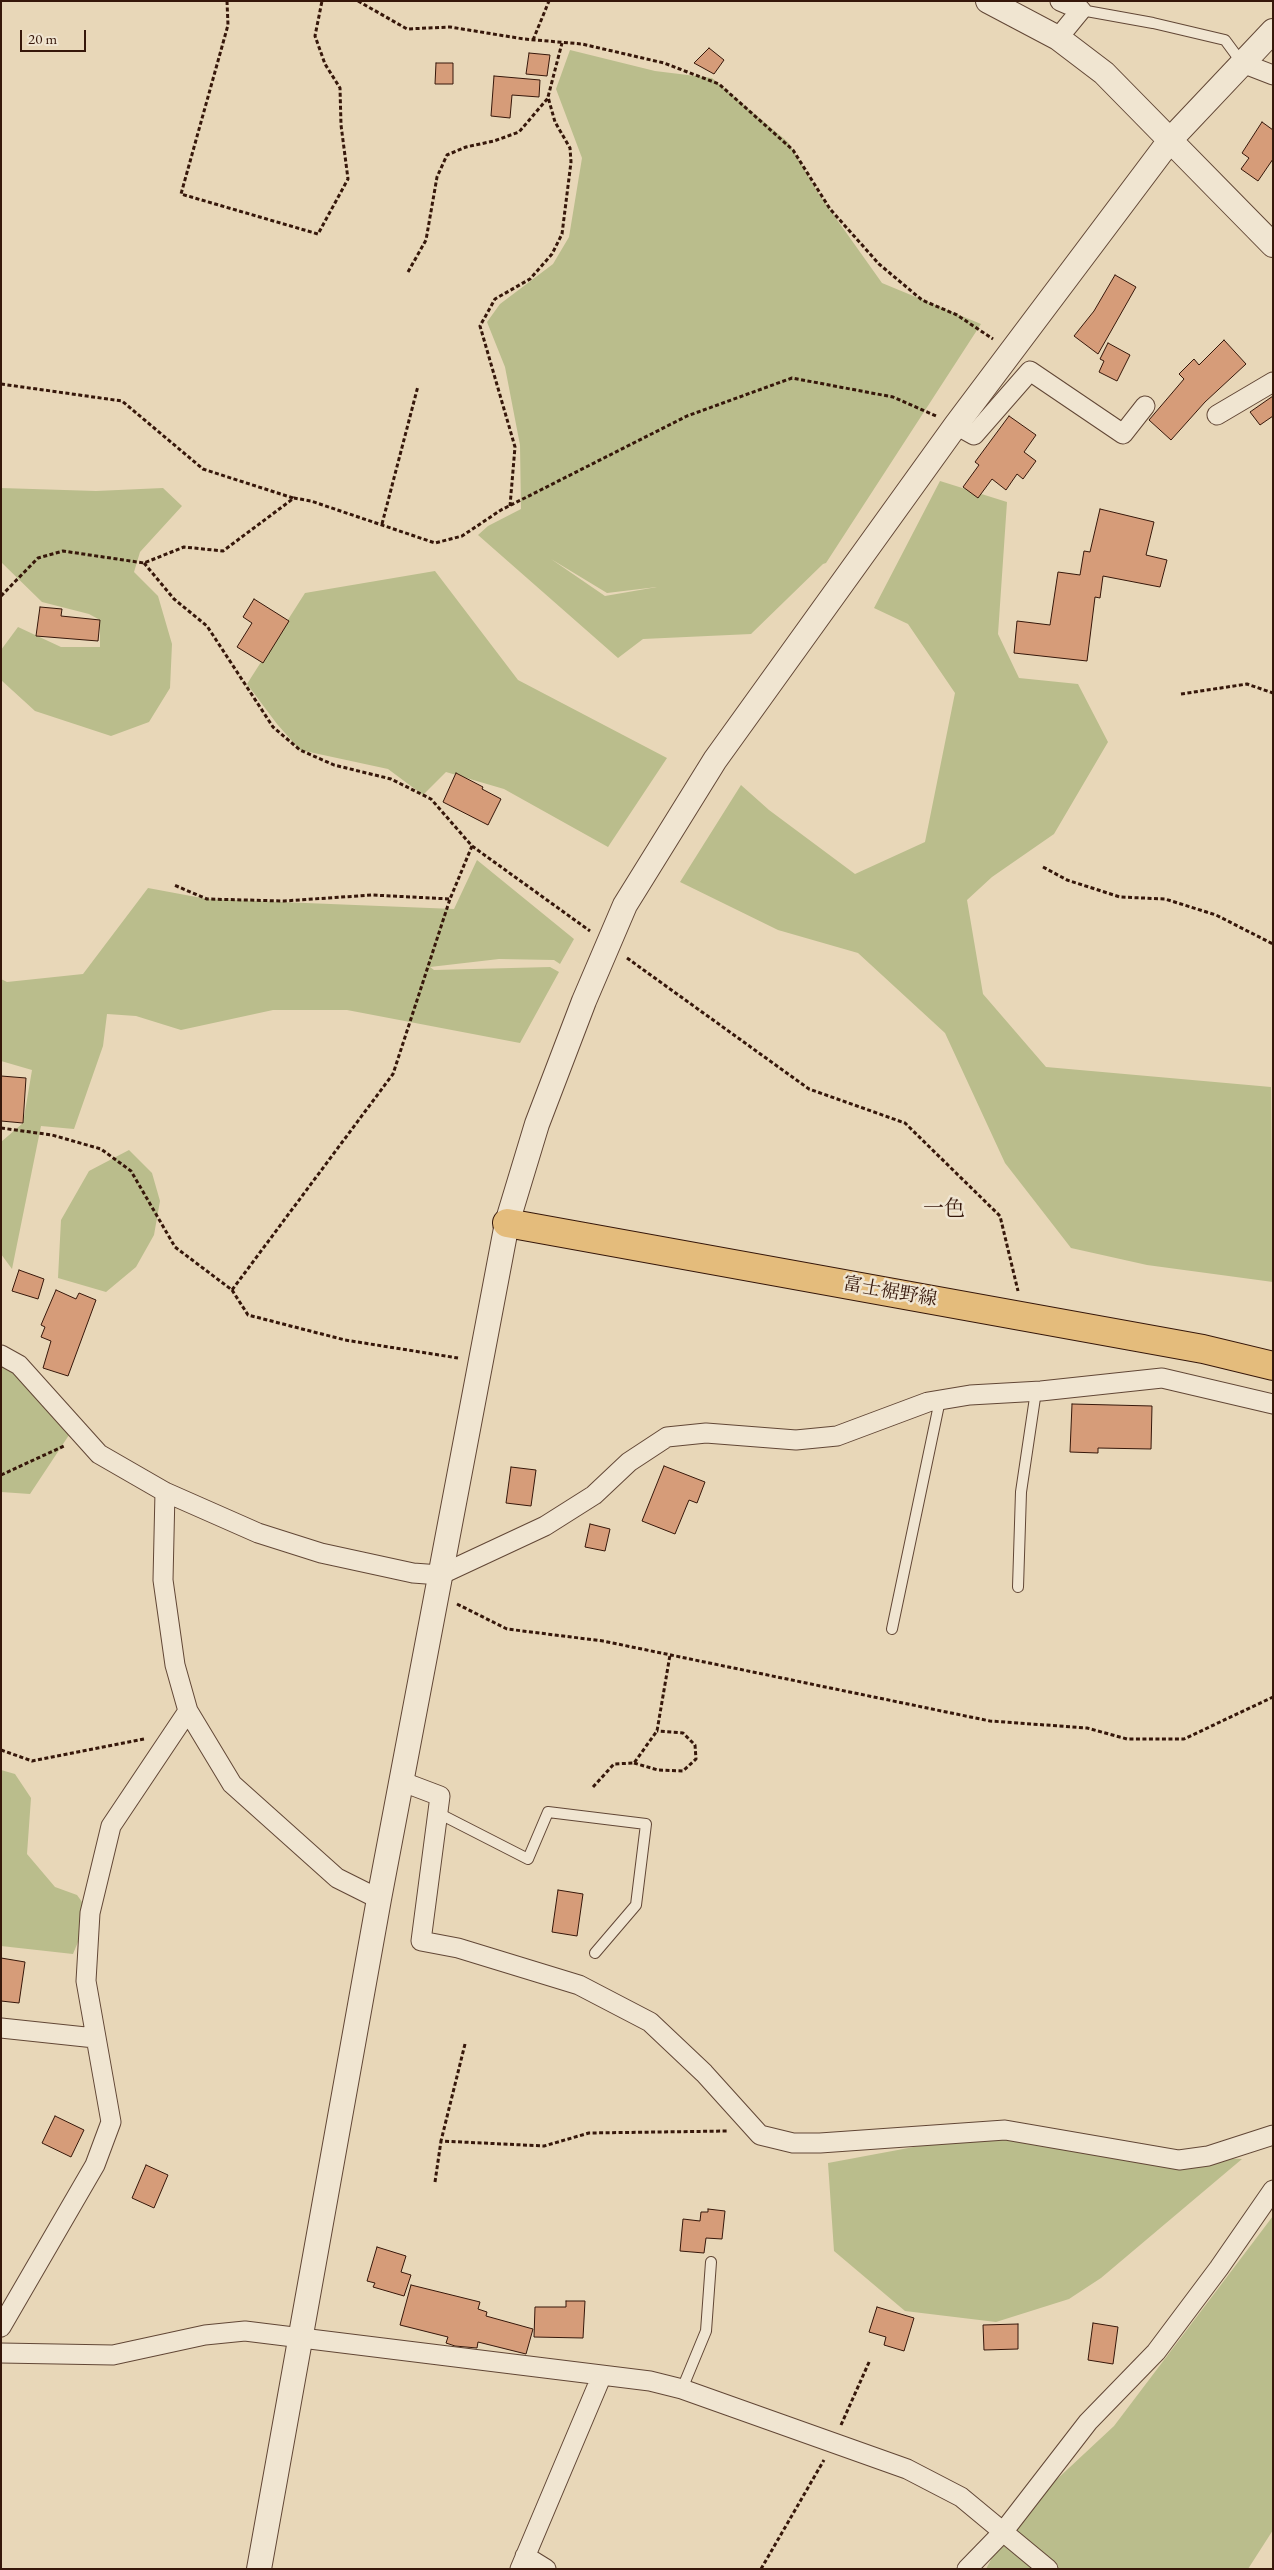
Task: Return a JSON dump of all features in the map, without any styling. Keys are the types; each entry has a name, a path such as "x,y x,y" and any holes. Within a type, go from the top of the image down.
{"main road":[{"name":"富士裾野線","path":"507,1223 1203,1349 1273,1366"}],"street":[{"path":"988,1 1058,38 1104,73 1171,139 1273,245"},
{"path":"1058,38 1080,6 1060,1"},
{"path":"259,2569 379,1899 403,1782 438,1584 507,1223 537,1124 608,944 625,905 715,760 956,425 1171,139 1273,31"},
{"path":"1242,63 1273,75"},
{"path":"956,425 974,435 1030,371 1123,434 1145,406"},
{"path":"1217,415 1273,382"},
{"path":"1,1355 19,1365 99,1454 165,1492 258,1533 321,1553 412,1573 438,1584"},
{"path":"438,1584 545,1526 594,1494 629,1462 667,1436 706,1433 796,1440 837,1436 928,1402 970,1395 1036,1391 1162,1378 1273,1404"},
{"path":"165,1492 163,1580 175,1665 188,1711 232,1784 337,1878 379,1899"},
{"path":"1,2327 95,2165 111,2122 86,1981 90,1913 111,1826 188,1711"},
{"path":"403,1782 440,1796 422,1940 458,1948 580,1985 650,2022 704,2073 760,2135 793,2143 820,2143 1005,2130 1179,2160 1208,2156 1273,2135"},
{"path":"1,2028 95,2038"},
{"path":"967,2569 1003,2532 1088,2422 1156,2352 1219,2268 1273,2190"},
{"path":"1,2353 113,2355 205,2335 246,2331 650,2380 682,2389 907,2469 961,2497 1048,2569"},
{"path":"546,2569 523,2562 602,2375"}],"lane":[{"path":"1080,6 1225,40 1242,63"},
{"path":"1018,1587 1021,1492 1036,1391"},
{"path":"892,1629 940,1400"},
{"path":"438,1813 528,1859 548,1812 646,1824 636,1905 595,1953"},
{"path":"682,2389 706,2331 711,2262"}],"path":[{"path":"227,1 228,25 181,194 318,234 348,179 341,125 340,88 325,64 315,36 322,1"},
{"path":"358,1 406,29 450,27 533,40 582,44 664,64 719,84 793,150 830,209 879,264 922,300 957,314 1011,352"},
{"path":"533,40 549,1"},
{"path":"408,272 426,240 437,176 447,155 466,147 494,141 519,132 548,97 562,43"},
{"path":"510,506 515,447 480,326 495,299 530,279 552,254 562,234 571,162 570,148 555,122 548,97"},
{"path":"1,384 122,401 203,469 294,498 311,501 435,543 472,531 510,506 687,416 792,378 893,397 956,425"},
{"path":"382,524 418,386"},
{"path":"1,596 38,558 62,551 144,563 184,547 223,551 294,498"},
{"path":"144,563 174,599 207,626 273,727 300,750 334,765 391,779 431,799 472,846 809,1089 906,1123 1000,1216 1024,1316"},
{"path":"1181,694 1247,684 1273,693"},
{"path":"232,1290 393,1074 450,898 472,846"},
{"path":"1043,867 1067,880 1120,897 1165,899 1216,915 1273,944"},
{"path":"174,885 207,899 284,901 372,896 450,898"},
{"path":"1,1128 52,1134 101,1150 131,1171 175,1247 232,1290 248,1315 345,1340 439,1356 481,1360"},
{"path":"1,1475 83,1437"},
{"path":"438,1584 508,1629 603,1641 990,1721 1087,1728 1127,1739 1184,1739 1273,1697"},
{"path":"634,1763 657,1731 670,1655"},
{"path":"593,1787 614,1764 634,1763 658,1770 683,1771 696,1759 695,1745 684,1733 657,1731"},
{"path":"1,1750 32,1761 172,1734"},
{"path":"436,2182 441,2141 465,2044"},
{"path":"441,2141 544,2146 589,2133 756,2131"},
{"path":"761,2569 834,2443 870,2360"}],"green space":[{"path":"570,50 655,71 712,78 788,142 818,193 882,283 981,324 826,563 751,634 643,639 618,658 478,535 488,526 521,509 520,445 505,367 487,322 500,304 553,264 569,237 582,158 556,89","holes":["551,559 607,593 657,587 605,596"]},
{"path":"940,481 1007,502 998,634 1019,678 1078,684 1108,742 1054,834 992,877 967,900 983,994 1046,1067 1271,1087 1273,1282 1147,1265 1071,1248 1005,1163 945,1033 858,953 778,930 680,882 741,785 769,810 855,874 925,842 955,693 908,624 874,608"},
{"path":"1,488 96,491 163,488 182,506 140,552 134,572 158,596 172,644 170,688 149,722 111,736 35,711 1,680 1,650 18,627 61,647 100,647 100,620 89,614 42,602 1,562"},
{"path":"435,571 518,680 667,758 608,847 504,789 446,772 423,795 388,769 300,750 277,724 247,684 305,593"},
{"path":"477,860 574,939 560,964 554,960 499,959 430,967 434,970 550,967 559,972 520,1043 347,1010 273,1010 181,1030 136,1016 107,1014 103,1046 74,1129 41,1126 12,1269 1,1254 1,1142 23,1123 32,1070 1,1061 1,979 7,982 83,974 148,888 207,899 454,909"},
{"path":"129,1150 152,1173 160,1201 154,1235 136,1267 106,1292 58,1278 61,1220 89,1171"},
{"path":"1,1355 71,1432 30,1494 1,1492"},
{"path":"1,1770 15,1774 31,1798 27,1854 55,1887 77,1895 90,1913 73,1954 1,1946"},
{"path":"1005,2130 1139,2154 1242,2159 1101,2278 1069,2299 996,2322 905,2311 834,2251 828,2163"},
{"path":"1273,2216 1273,2530 1248,2569 986,2569 1011,2522 1114,2426"}],"building":[{"path":"709,48 724,60 714,74 694,63"},
{"path":"529,53 550,55 547,76 526,74"},
{"path":"436,63 453,63 453,84 435,84"},
{"path":"494,76 540,80 539,97 512,95 510,118 491,116"},
{"path":"1262,122 1273,130 1273,159 1258,181 1241,169 1249,158 1242,153"},
{"path":"1115,275 1136,287 1098,354 1074,336 1094,311"},
{"path":"1224,340 1246,364 1205,402 1171,440 1149,420 1184,379 1179,374 1194,359 1199,365"},
{"path":"1108,343 1130,355 1117,381 1099,372 1104,361 1100,359"},
{"path":"1273,396 1273,416 1260,425 1250,412"},
{"path":"1009,416 1036,435 1024,452 1036,461 1023,479 1017,474 1006,490 992,479 978,498 963,487 979,465 975,462"},
{"path":"1100,509 1154,522 1146,555 1167,560 1160,587 1103,576 1100,598 1095,597 1087,661 1014,653 1017,621 1050,625 1058,572 1080,575 1084,551 1090,552"},
{"path":"254,599 289,621 263,663 237,647 252,623 243,617"},
{"path":"40,607 62,609 61,616 100,620 98,641 36,636"},
{"path":"456,773 501,799 488,825 443,802"},
{"path":"1,1076 26,1078 23,1123 1,1121"},
{"path":"19,1270 44,1279 38,1299 12,1291"},
{"path":"56,1290 76,1299 79,1293 96,1300 68,1376 43,1368 51,1341 41,1337 45,1327 41,1325"},
{"path":"1072,1404 1152,1406 1151,1449 1098,1448 1098,1453 1070,1452"},
{"path":"664,1466 705,1482 697,1503 689,1500 675,1534 642,1521"},
{"path":"511,1467 536,1470 531,1506 506,1503"},
{"path":"590,1524 610,1529 605,1551 585,1547"},
{"path":"558,1890 583,1894 577,1936 552,1932"},
{"path":"1,1958 25,1962 19,2003 1,2001"},
{"path":"55,2116 84,2130 71,2157 42,2143"},
{"path":"146,2165 168,2175 154,2208 132,2198"},
{"path":"708,2209 725,2211 722,2239 706,2238 704,2253 680,2251 683,2219 700,2221 701,2212 708,2212"},
{"path":"377,2247 406,2256 401,2272 411,2275 404,2296 373,2287 375,2283 367,2281"},
{"path":"411,2285 480,2302 478,2309 487,2312 486,2316 533,2329 526,2354 478,2342 477,2348 455,2346 446,2343 448,2337 400,2325"},
{"path":"566,2301 585,2301 583,2338 534,2337 535,2307 566,2307"},
{"path":"877,2307 914,2318 904,2351 884,2345 886,2337 869,2332"},
{"path":"1093,2323 1118,2327 1113,2364 1088,2360"},
{"path":"1018,2324 1018,2349 984,2350 983,2325"}],"district":[{"name":"一色","path":"944,1209"}]}
